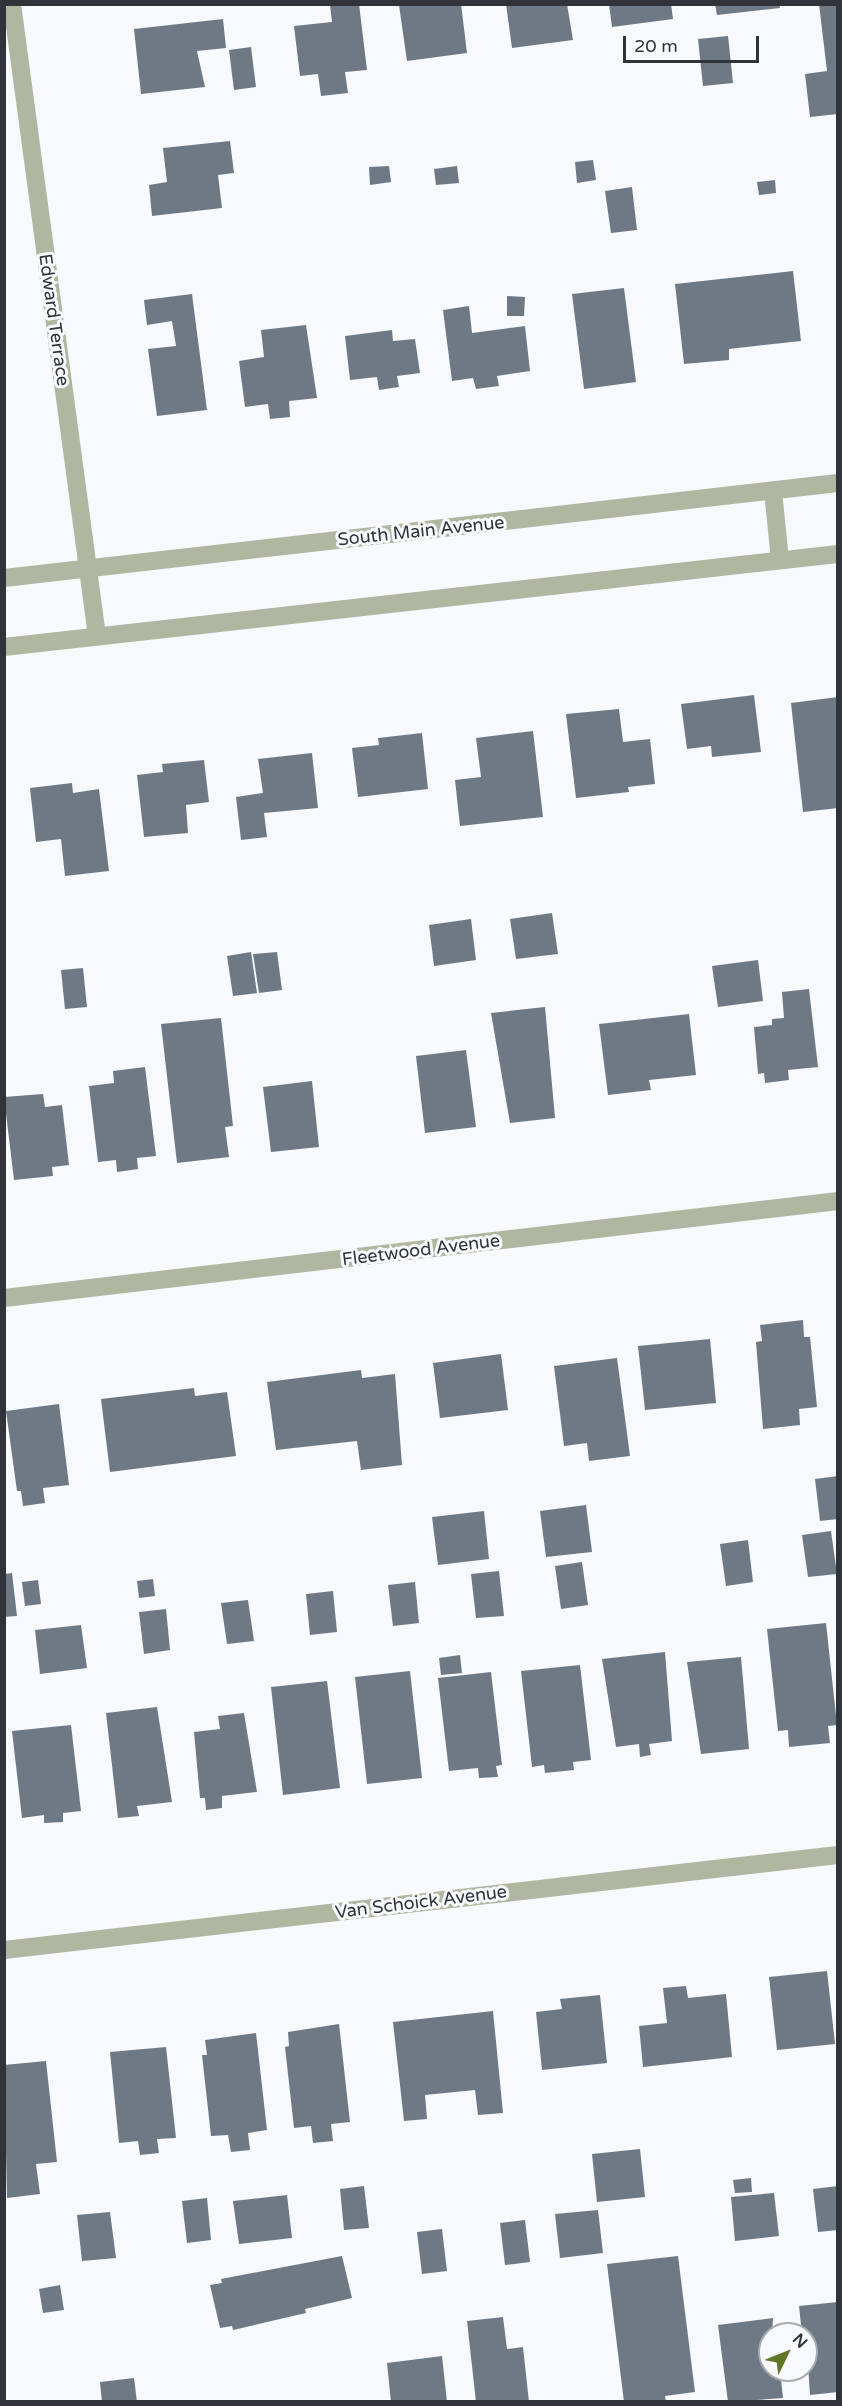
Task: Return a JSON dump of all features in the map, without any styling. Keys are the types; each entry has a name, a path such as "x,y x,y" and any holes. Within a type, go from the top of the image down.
{"street":[{"name":"Edward Terrace","path":"12,4 97,636"},
{"name":"South Main Avenue","path":"4,578 837,483"},
{"path":"772,491 780,560"},
{"path":"4,647 837,554"},
{"name":"Fleetwood Avenue","path":"4,1298 837,1202"},
{"name":"Van Schoick Avenue","path":"4,1950 837,1855"}],"building":[{"path":"359,4 367,70 345,72 348,93 321,96 318,74 300,76 294,26 332,22 330,5"},
{"path":"461,4 467,53 407,61 399,5"},
{"path":"506,4 567,4 573,40 512,48"},
{"path":"609,4 671,4 673,19 612,27"},
{"path":"715,4 779,4 780,8 717,15"},
{"path":"819,4 838,4 838,114 810,117 805,74 827,71"},
{"path":"223,19 226,48 197,51 205,87 141,94 134,29"},
{"path":"728,36 733,83 703,86 698,39"},
{"path":"251,47 256,87 234,90 229,50"},
{"path":"230,141 234,173 218,175 222,208 152,216 149,185 167,182 163,148"},
{"path":"593,160 596,180 577,183 575,162"},
{"path":"389,166 391,182 370,185 369,167"},
{"path":"457,166 459,183 436,185 434,169"},
{"path":"775,180 776,193 759,195 757,182"},
{"path":"632,187 637,230 611,233 605,191"},
{"path":"793,271 801,341 729,349 729,360 684,364 675,284"},
{"path":"624,288 636,382 584,389 572,294"},
{"path":"192,294 207,410 157,416 148,349 176,346 172,321 147,325 144,300"},
{"path":"507,296 525,297 524,316 507,316"},
{"path":"469,306 472,333 525,326 530,371 497,376 499,386 476,389 473,378 452,381 443,310"},
{"path":"306,325 317,398 289,401 290,417 270,419 268,404 245,407 239,361 264,357 261,330"},
{"path":"392,330 393,341 415,339 420,373 397,376 399,387 379,390 377,377 350,380 345,336"},
{"path":"754,695 761,752 712,757 711,746 687,749 681,704"},
{"path":"838,697 838,808 803,812 791,703"},
{"path":"619,709 623,742 650,739 655,784 628,787 629,792 576,798 566,714"},
{"path":"533,731 543,817 460,826 455,780 481,777 476,738"},
{"path":"422,733 428,789 358,797 352,748 379,745 378,738"},
{"path":"312,753 318,808 264,813 267,837 241,840 236,797 263,793 258,759"},
{"path":"204,760 209,802 186,805 188,833 144,837 137,775 163,772 162,764"},
{"path":"72,783 73,793 99,789 109,871 65,876 61,839 36,842 30,788"},
{"path":"552,913 558,954 516,959 510,919"},
{"path":"471,919 476,960 434,966 429,925"},
{"path":"251,952 257,993 233,996 227,956"},
{"path":"277,952 282,990 259,993 253,954"},
{"path":"758,960 763,1001 718,1007 712,966"},
{"path":"83,968 87,1007 65,1009 61,970"},
{"path":"809,989 818,1067 788,1070 789,1080 765,1083 764,1073 758,1074 754,1027 772,1025 772,1019 784,1018 782,992"},
{"path":"545,1007 555,1118 510,1123 491,1013"},
{"path":"689,1014 696,1075 649,1080 651,1090 608,1095 599,1024"},
{"path":"221,1018 233,1126 225,1127 229,1157 177,1163 161,1024"},
{"path":"466,1050 476,1127 425,1133 416,1056"},
{"path":"145,1067 156,1156 137,1158 138,1169 117,1172 116,1160 98,1162 89,1086 114,1083 113,1071"},
{"path":"312,1081 319,1147 271,1152 263,1087"},
{"path":"43,1094 45,1107 62,1105 69,1165 52,1167 53,1176 14,1180 4,1097"},
{"path":"803,1320 804,1337 810,1337 817,1407 799,1409 800,1425 763,1429 756,1342 762,1341 760,1325"},
{"path":"710,1339 716,1403 645,1410 638,1346"},
{"path":"501,1354 508,1410 440,1418 433,1363"},
{"path":"617,1358 630,1456 589,1461 587,1443 564,1446 554,1366"},
{"path":"361,1370 362,1378 395,1374 402,1465 361,1470 357,1441 276,1450 267,1382"},
{"path":"194,1388 195,1396 227,1392 236,1456 110,1472 101,1399"},
{"path":"59,1404 69,1485 43,1488 45,1503 23,1506 21,1491 17,1491 6,1411"},
{"path":"838,1476 838,1519 820,1521 815,1479"},
{"path":"586,1505 592,1552 546,1557 540,1511"},
{"path":"484,1511 489,1559 438,1565 432,1517"},
{"path":"831,1531 837,1574 808,1577 802,1535"},
{"path":"748,1540 753,1582 726,1586 720,1544"},
{"path":"582,1562 588,1605 561,1609 555,1566"},
{"path":"499,1571 504,1616 476,1618 471,1574"},
{"path":"12,1573 17,1616 4,1617 4,1574"},
{"path":"153,1579 155,1596 139,1598 137,1581"},
{"path":"38,1580 41,1604 25,1606 22,1582"},
{"path":"415,1582 419,1623 393,1626 388,1585"},
{"path":"333,1591 337,1632 310,1635 306,1594"},
{"path":"248,1600 254,1641 227,1644 221,1603"},
{"path":"166,1609 170,1650 144,1654 139,1612"},
{"path":"826,1623 837,1725 828,1726 830,1743 789,1747 788,1730 778,1731 767,1629"},
{"path":"81,1625 87,1668 40,1674 35,1630"},
{"path":"665,1652 672,1741 649,1744 651,1755 640,1757 639,1744 616,1747 602,1659"},
{"path":"460,1655 462,1673 441,1675 439,1658"},
{"path":"741,1657 749,1749 701,1754 687,1662"},
{"path":"580,1665 591,1760 573,1762 574,1770 545,1773 544,1765 532,1767 521,1671"},
{"path":"410,1671 422,1778 367,1784 355,1677"},
{"path":"491,1672 502,1765 496,1766 498,1777 479,1778 478,1768 449,1771 438,1678"},
{"path":"327,1681 340,1788 283,1795 271,1687"},
{"path":"157,1707 172,1802 137,1806 139,1816 118,1818 106,1713"},
{"path":"244,1713 257,1792 222,1796 222,1808 206,1810 205,1798 200,1798 194,1732 220,1729 218,1716"},
{"path":"71,1725 81,1811 63,1813 63,1822 44,1823 44,1815 22,1818 12,1731"},
{"path":"827,1971 835,2044 777,2050 769,1977"},
{"path":"686,1986 688,1998 726,1994 732,2057 643,2067 639,2026 667,2023 663,1988"},
{"path":"600,1995 607,2063 542,2070 536,2012 562,2009 560,1999"},
{"path":"493,2011 503,2113 478,2115 475,2090 425,2095 427,2119 404,2121 393,2022"},
{"path":"339,2024 350,2122 331,2124 333,2141 313,2143 311,2126 294,2128 285,2047 289,2046 288,2032"},
{"path":"256,2033 267,2130 248,2133 250,2150 231,2152 228,2135 211,2136 202,2055 207,2055 205,2040"},
{"path":"166,2047 176,2138 157,2139 159,2153 140,2155 138,2141 119,2143 110,2052"},
{"path":"46,2061 57,2162 36,2164 40,2194 7,2198 4,2065"},
{"path":"640,2149 645,2197 597,2202 592,2154"},
{"path":"751,2178 752,2192 735,2193 733,2180"},
{"path":"364,2186 369,2228 344,2230 340,2189"},
{"path":"838,2186 838,2230 818,2232 813,2189"},
{"path":"774,2193 779,2236 735,2241 731,2197"},
{"path":"287,2195 292,2238 239,2244 233,2201"},
{"path":"207,2198 211,2240 187,2243 182,2201"},
{"path":"598,2210 603,2253 560,2258 555,2214"},
{"path":"110,2212 116,2258 82,2261 77,2215"},
{"path":"525,2220 530,2262 505,2265 500,2223"},
{"path":"442,2229 447,2271 422,2274 417,2232"},
{"path":"342,2256 352,2298 305,2309 306,2313 233,2330 232,2326 220,2328 210,2285 222,2283 221,2279"},
{"path":"678,2256 695,2392 665,2396 666,2402 624,2402 607,2264"},
{"path":"60,2285 64,2310 43,2313 39,2289"},
{"path":"838,2302 838,2392 810,2395 809,2382 818,2382 818,2322 801,2322 799,2306"},
{"path":"503,2317 507,2349 523,2347 529,2402 476,2402 467,2321"},
{"path":"773,2318 773,2322 758,2322 758,2382 781,2382 783,2398 728,2402 718,2325"},
{"path":"442,2356 447,2402 391,2402 387,2363"},
{"path":"134,2378 137,2402 102,2402 100,2382"}]}
